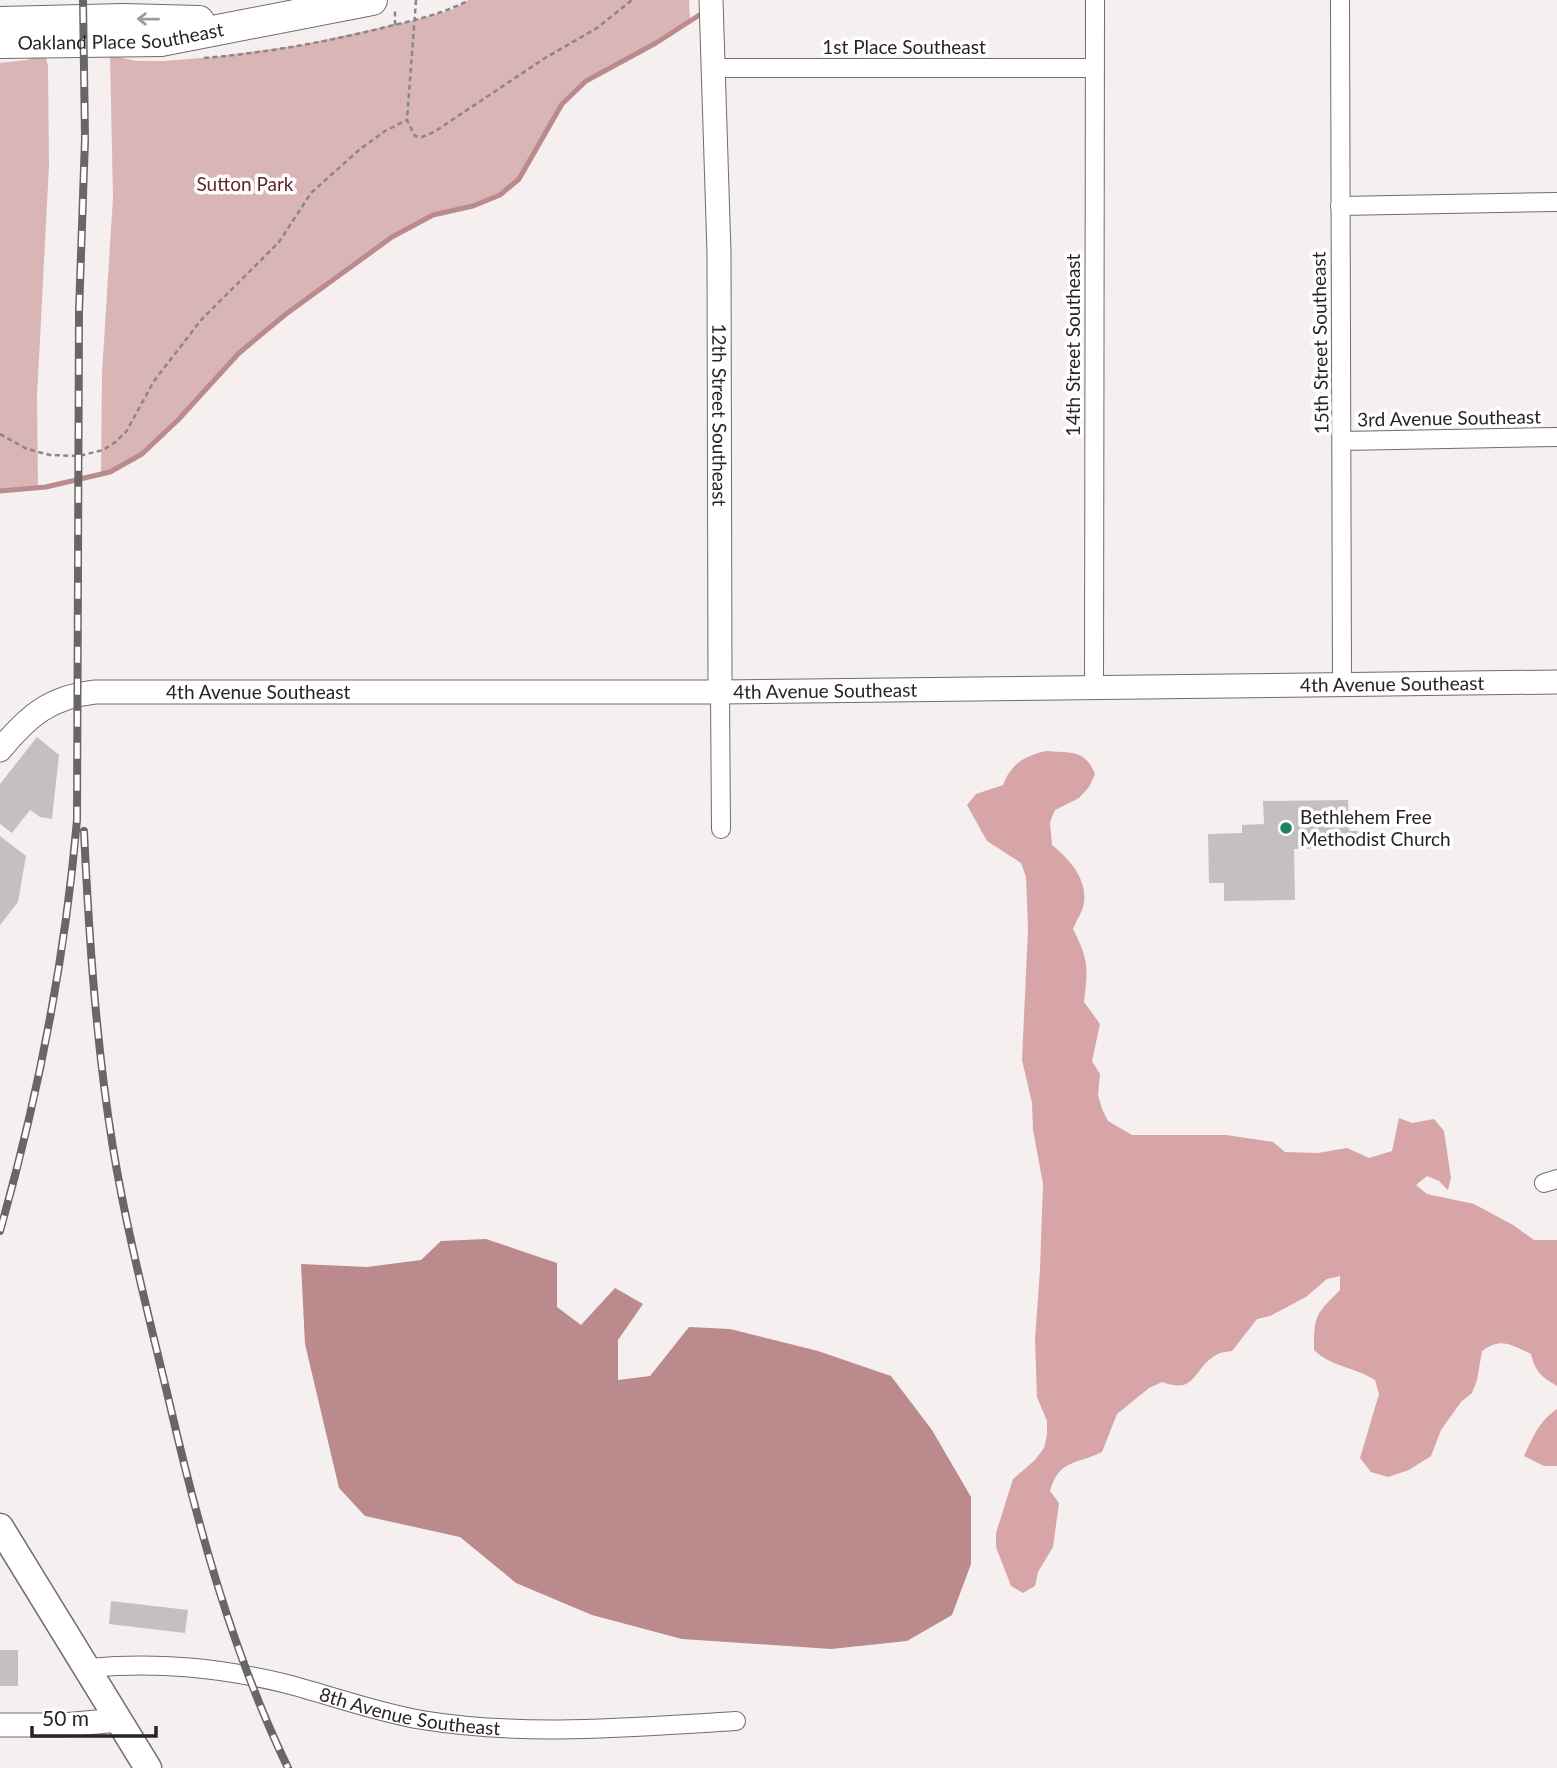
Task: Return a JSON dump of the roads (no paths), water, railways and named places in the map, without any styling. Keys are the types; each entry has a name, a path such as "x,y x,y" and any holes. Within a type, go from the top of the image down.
{"main road":[{"name":"Oakland Place Southeast","path":"0,43 160,41 372,0"},
{"name":"Oakland Place Southeast","path":"0,22 124,19 241,24"},
{"path":"0,1527 148,1768"}],"street":[{"name":"12th Street Southeast","path":"711,0 719,253 721,829"},
{"name":"14th Street Southeast","path":"1094,689 1095,0"},
{"name":"15th Street Southeast","path":"1340,0 1342,685"},
{"name":"1st Place Southeast","path":"713,57 1094,68"},
{"path":"1340,206 1557,202"},
{"name":"3rd Avenue Southeast","path":"1342,441 1557,437"},
{"name":"4th Avenue Southeast","path":"0,750 40,710 65,697 95,692 720,692 1557,682"},
{"name":"8th Avenue Southeast","path":"88,1668 147,1664 215,1669 284,1683 391,1714 470,1726 606,1730 736,1721"},
{"path":"0,1725 63,1725 119,1720"}],"waterway":[{"path":"0,491 46,487 110,472 142,454 178,420 239,353 286,314 392,237 433,215 473,206 500,195 519,179 562,104 586,81 656,43 704,12"}],"railway":[{"path":"0,1231 14,1181 48,1027 65,924 77,820 79,312 85,139 83,0"},
{"path":"84,831 102,1069 113,1148 132,1243 180,1448 218,1588 250,1679 288,1768"}],"place":[{"name":"Bethlehem Free Methodist Church","path":"1286,828"}],"park label":[{"name":"Sutton Park","path":"245,184"}]}
